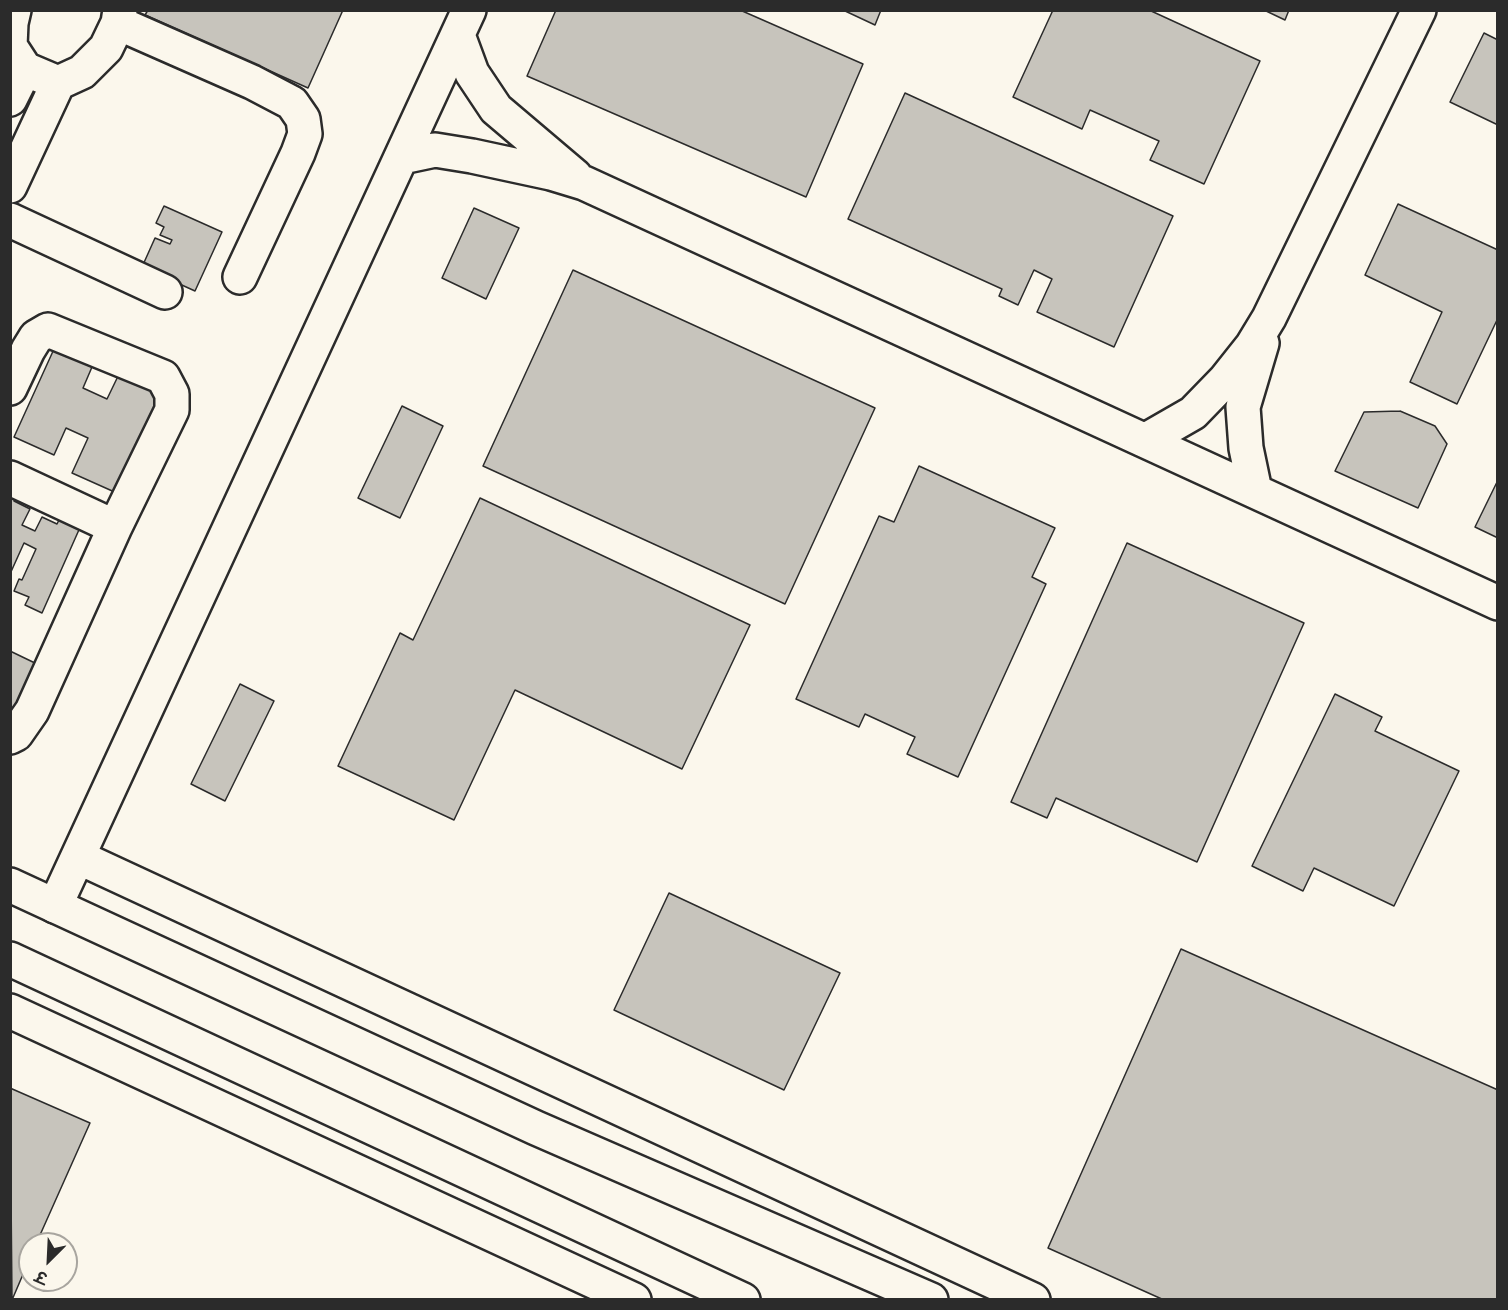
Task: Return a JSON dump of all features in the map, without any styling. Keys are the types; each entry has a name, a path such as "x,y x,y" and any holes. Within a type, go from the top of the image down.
{"main road":[{"path":"10,99 15,54 11,23 14,10"},
{"path":"1146,440 1193,413 1225,380 1252,346 1269,318 1419,10"},
{"path":"10,186 58,83 82,72 106,48 119,17 292,103 303,119 305,134 298,153 240,277"},
{"path":"56,906 463,23"},
{"path":"463,23 472,73 496,109 584,183"},
{"path":"15,54 58,83"},
{"path":"402,157 435,150 551,172 584,183 1497,603"},
{"path":"10,220 165,292"},
{"path":"1255,491 1246,448 1243,407 1269,318"},
{"path":"10,388 32,343 36,337 48,330 163,377 172,394 172,410 115,527 32,711 16,734 10,737"},
{"path":"10,478 115,527"},
{"path":"78,857 1033,1299"},
{"path":"10,885 893,1291 931,1299"},
{"path":"10,959 742,1299"},
{"path":"10,1011 634,1299"}],"building":[{"path":"148,10 343,10 308,88 145,15"},
{"path":"556,10 740,10 863,64 806,197 527,76"},
{"path":"843,10 881,10 875,25"},
{"path":"1053,10 1149,10 1260,61 1204,184 1150,160 1159,141 1090,110 1082,129 1013,97"},
{"path":"1264,10 1289,10 1285,20"},
{"path":"1484,33 1498,40 1498,125 1450,102"},
{"path":"905,93 1173,216 1114,347 1037,312 1052,279 1034,270 1018,305 999,296 1002,289 848,219"},
{"path":"1398,204 1498,250 1498,318 1457,404 1410,382 1442,312 1365,275"},
{"path":"164,206 222,232 195,291 142,267 155,238 170,244 172,240 160,235 164,227 156,223"},
{"path":"474,208 519,228 486,299 442,278"},
{"path":"573,270 875,408 785,604 483,466"},
{"path":"54,349 92,367 83,388 107,399 121,370 165,390 119,494 72,473 88,438 66,428 54,455 14,437"},
{"path":"402,406 443,426 400,518 358,498"},
{"path":"1400,411 1435,426 1447,444 1418,508 1335,471 1364,412"},
{"path":"919,466 1055,528 1032,577 1046,584 958,777 907,754 915,737 865,714 859,727 796,699 879,516 894,522"},
{"path":"1498,480 1498,538 1475,527"},
{"path":"10,491 17,494 14,501 30,509 22,525 35,531 42,517 57,524 62,514 82,523 42,613 25,605 29,597 14,591 19,579 22,580 36,549 24,543 10,574"},
{"path":"480,498 750,625 682,769 515,690 454,820 338,766 400,633 413,640"},
{"path":"1127,543 1304,623 1197,862 1056,798 1047,818 1011,802"},
{"path":"10,651 37,664 15,711 10,709"},
{"path":"240,684 274,701 225,801 191,784"},
{"path":"1335,694 1382,717 1375,731 1459,771 1394,906 1314,868 1303,891 1252,866"},
{"path":"669,893 840,973 784,1090 614,1010"},
{"path":"1181,949 1498,1090 1498,1300 1164,1300 1048,1248"},
{"path":"10,1088 90,1123 41,1232 18,1232 18,1286 12,1300"}]}
